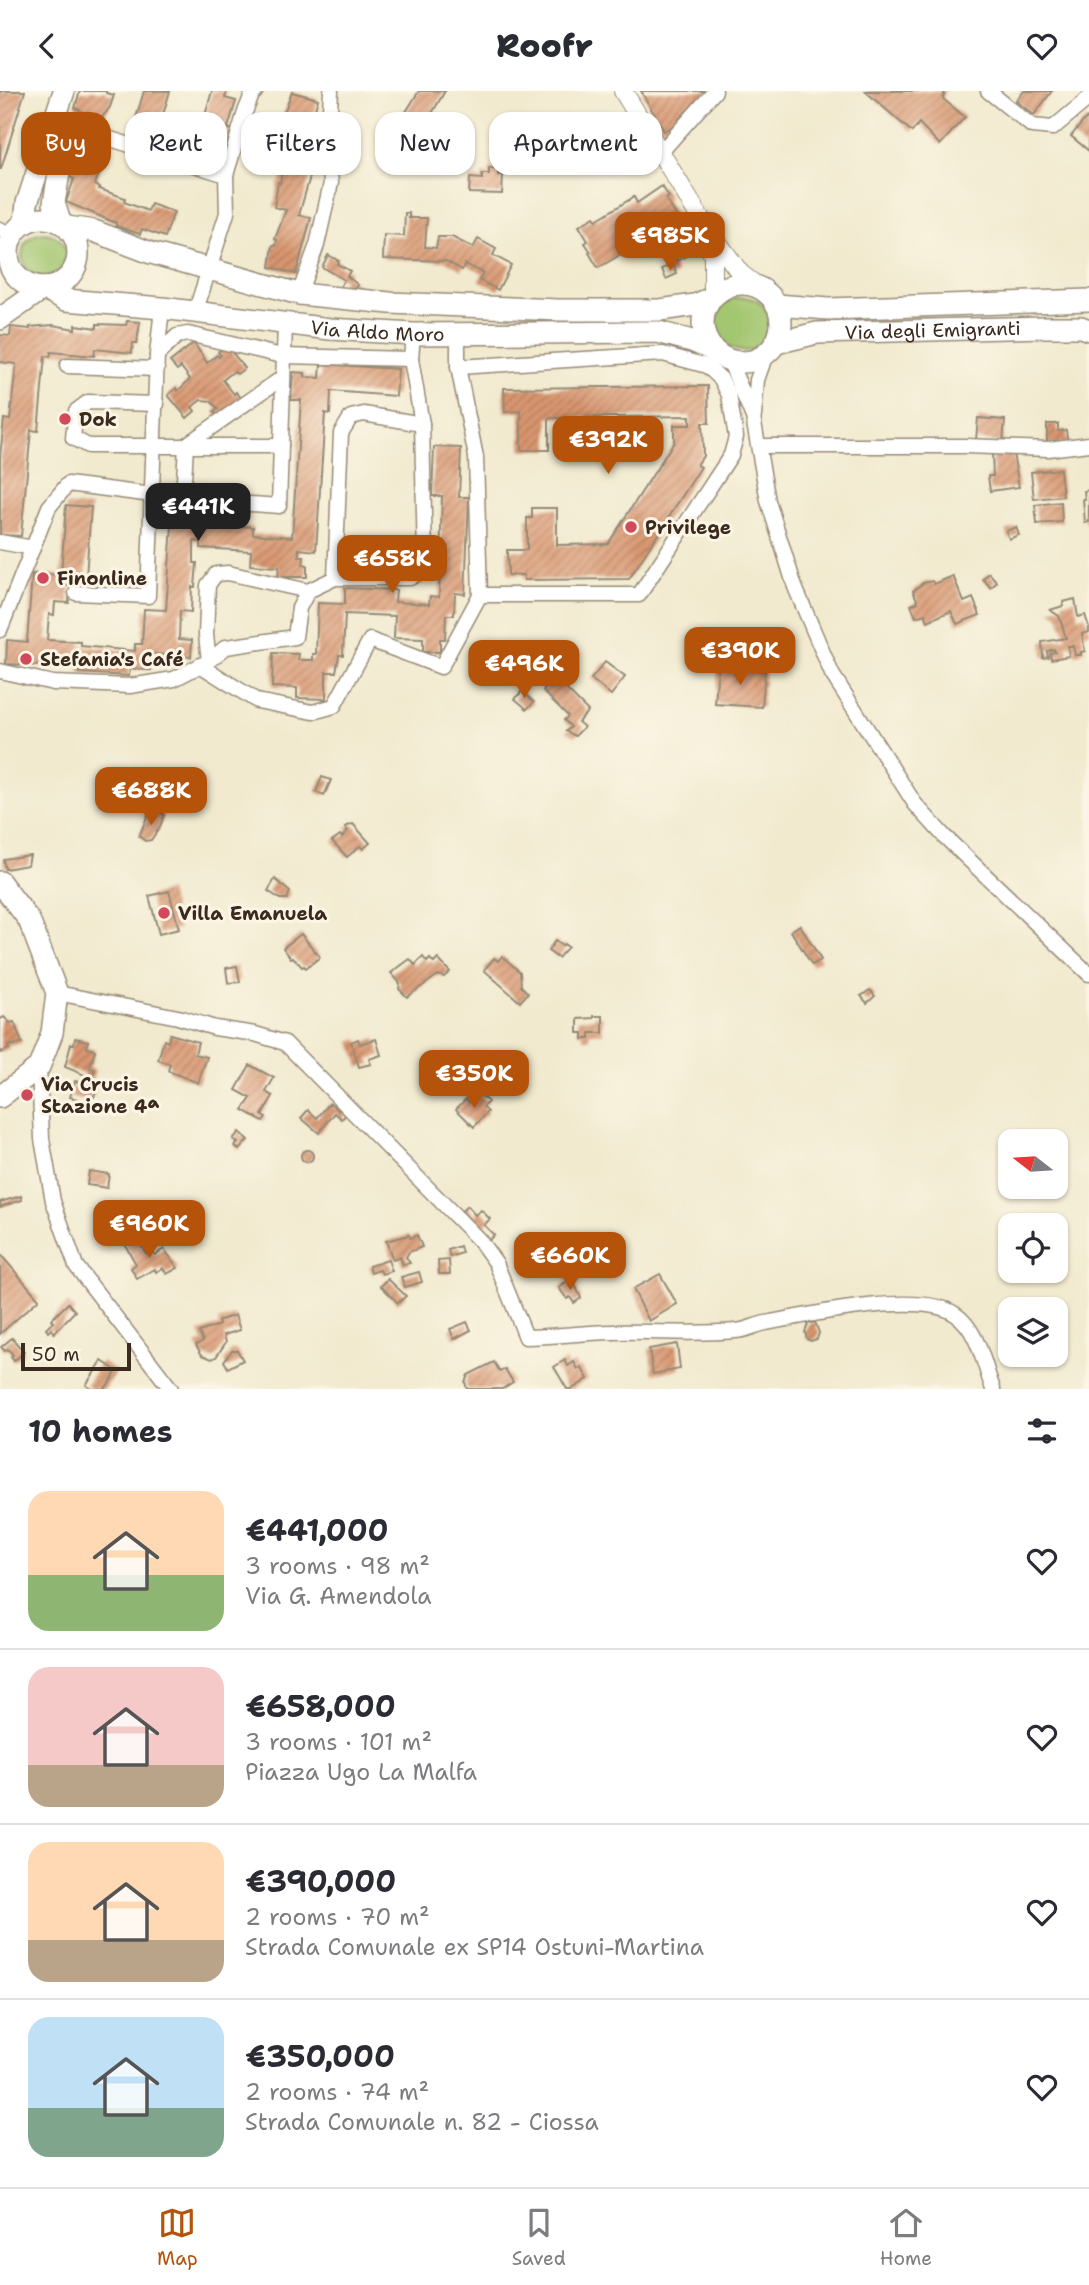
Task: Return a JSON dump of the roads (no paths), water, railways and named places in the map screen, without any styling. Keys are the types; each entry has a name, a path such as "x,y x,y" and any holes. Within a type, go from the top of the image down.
{"main road":[{"path":"58,112 64,91"},
{"path":"13,229 37,218 49,218 63,225 74,236 78,247 74,270 66,280 56,286 34,287 4,268 13,229 27,203 37,175"},
{"path":"59,175 54,203 63,225"},
{"name":"Via Aldo Moro","path":"63,225 94,232 151,253 299,294 390,303 558,310 660,310 695,305 712,297"},
{"path":"733,285 757,286 772,297 777,306 781,331 771,349 755,360 742,362 721,355 707,341 703,319 712,297 733,285"},
{"path":"0,319 44,288"},
{"name":"Via Aldo Moro","path":"44,288 66,300 162,308 285,324 413,334 658,332 721,355"},
{"name":"Via degli Emigranti","path":"777,306 828,309 1089,300"},
{"name":"Via degli Emigranti","path":"771,349 815,333 1045,327 1081,327 1089,330"},
{"path":"0,881 29,920 57,993 52,1034 39,1067 0,1097"}],"street":[{"path":"227,172 245,112 256,91"},
{"path":"299,294 317,245 331,183 328,148 331,91"},
{"path":"623,91 636,112"},
{"path":"662,151 715,91"},
{"path":"988,91 1032,126 1053,128 1089,98"},
{"path":"662,156 704,224 741,274 757,286"},
{"path":"195,313 227,213 226,175"},
{"path":"704,224 713,257 712,297"},
{"path":"76,593 148,596 157,362 162,308"},
{"path":"0,631 49,507 68,484 183,499 279,506 285,324"},
{"path":"604,359 609,332"},
{"name":"Via Aldo Moro","path":"157,362 177,336 188,334 282,356 411,359"},
{"path":"0,671 53,683 130,686 174,679 226,647 295,638 299,608 308,591 335,578 410,578 418,573 425,560 422,424 411,359 413,334"},
{"path":"204,663 257,701 313,712 334,706 370,640 441,667 480,595 476,457 458,367 458,334"},
{"path":"753,417 757,380 771,349"},
{"name":"Via Aldo Moro","path":"458,367 663,354 707,366 721,379 729,395 736,437 731,455 639,595 480,595"},
{"path":"721,355 753,417 772,513 795,587 832,674 915,804 944,836 1089,974"},
{"path":"67,366 157,362"},
{"path":"186,445 282,378"},
{"path":"157,404 88,402 76,411 74,438 88,446 281,446"},
{"path":"335,578 341,433 351,417 364,414 422,424"},
{"path":"759,446 965,446 1048,449 1089,444"},
{"path":"183,499 186,445"},
{"path":"0,542 33,548"},
{"path":"204,663 208,585 215,574 228,573 308,591"},
{"path":"57,993 178,1017 285,1043 480,1241 496,1263 526,1337 608,1332 738,1331 761,1323 872,1305 925,1305 941,1307 955,1313 966,1323 974,1337 993,1389"},
{"path":"39,1067 42,1139 53,1201 76,1266 171,1389"}],"place":[{"name":"Dok","path":"65,419"},
{"name":"Privilege","path":"631,527"},
{"name":"Finonline","path":"43,578"},
{"name":"Stefania's Café","path":"26,659"},
{"name":"Villa Emanuela","path":"164,913"},
{"name":"Via Crucis Stazione 4ª","path":"27,1095"}]}
